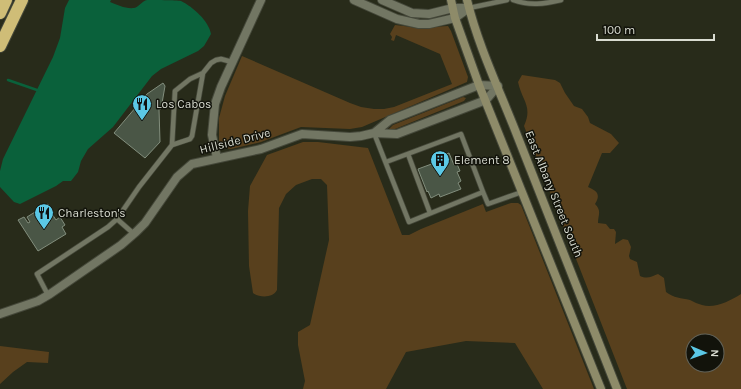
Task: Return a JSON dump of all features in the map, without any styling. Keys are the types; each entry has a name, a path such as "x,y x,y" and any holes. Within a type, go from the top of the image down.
{"highway":[{"path":"0,13 6,0"},
{"path":"0,46 22,0"}],"main road":[{"path":"452,4 455,18 479,85 601,389"},
{"name":"East Albany Street South","path":"468,4 478,39 498,86 617,389"}],"street":[{"path":"217,158 212,135 215,104 232,62 261,0"},
{"path":"354,0 397,19 418,24 429,24 455,18 468,4"},
{"path":"382,0 412,13 429,14 452,4 468,4"},
{"name":"Hillside Drive","path":"0,314 38,301 121,245 145,223 171,185 192,164 261,149 302,134 350,137 374,133 390,120 479,85 498,86"},
{"path":"374,133 397,134 486,100 498,86"}],"lane":[{"path":"468,4 507,0"},
{"path":"513,0 524,4 543,4 561,0"},
{"path":"172,145 175,91 190,79 203,73 211,63 216,60 221,59 232,62"},
{"path":"48,295 37,274 108,227 117,219 139,187 172,145 190,139 192,136 203,73"},
{"path":"374,133 409,222 483,192"},
{"path":"386,162 460,134 488,204 522,192"},
{"path":"408,154 430,213"},
{"path":"117,219 134,234"}],"shaded area":[{"path":"69,0 111,0 110,2 131,8 136,7 147,0 181,1 204,19 210,29 211,34 204,46 198,51 161,69 152,76 113,127 88,149 81,161 78,172 71,181 63,181 20,204 14,202 0,187 0,171 3,159 53,57 60,38 65,8"},
{"path":"395,25 417,28 448,26 468,77 467,82 362,127 350,129 301,127 261,142 231,149 225,148 219,141 219,118 225,96 242,56 350,103 361,107 374,109 394,107 452,84 440,54 396,35 394,41 391,40 392,37 390,34"},
{"path":"522,75 555,80 560,83 574,106 582,109 588,117 590,123 611,134 619,143 610,153 602,153 588,187 594,190 598,195 595,204 599,211 598,223 606,224 610,229 614,229 616,232 615,244 623,239 628,240 631,247 629,256 630,259 637,262 640,276 649,277 658,274 664,278 666,292 669,294 707,306 722,304 741,294 741,389 627,389 524,126 527,108 518,82"},
{"path":"463,97 466,98 464,101 395,129 389,129 393,125"},
{"path":"303,142 318,142 368,148 402,235 409,235 483,204 486,212 511,203 518,203 521,205 594,389 543,389 515,343 466,341 406,352 386,389 303,389 305,381 298,345 298,332 310,325 329,240 327,185 321,179 312,179 296,185 286,194 279,208 277,290 273,295 263,296 253,293 249,266 248,211 250,186 267,155"},
{"path":"0,346 49,352 48,363 27,362 0,384"}],"building":[{"name":"Los Cabos","path":"163,83 165,86 161,109 159,109 160,142 145,158 114,133 147,94"},
{"name":"Element 8","path":"449,153 454,165 457,164 460,171 457,172 461,181 458,183 461,189 440,197 439,194 431,198 418,169 437,162 435,158"},
{"name":"Charleston's","path":"48,204 56,220 60,217 65,225 62,227 66,234 38,251 18,220 24,217 28,223 30,222 27,217"}],"waterway":[{"path":"8,80 37,90"}],"place":[{"name":"Los Cabos","path":"142,121"},
{"name":"Element 8","path":"440,177"},
{"name":"Charleston's","path":"44,230"}]}
